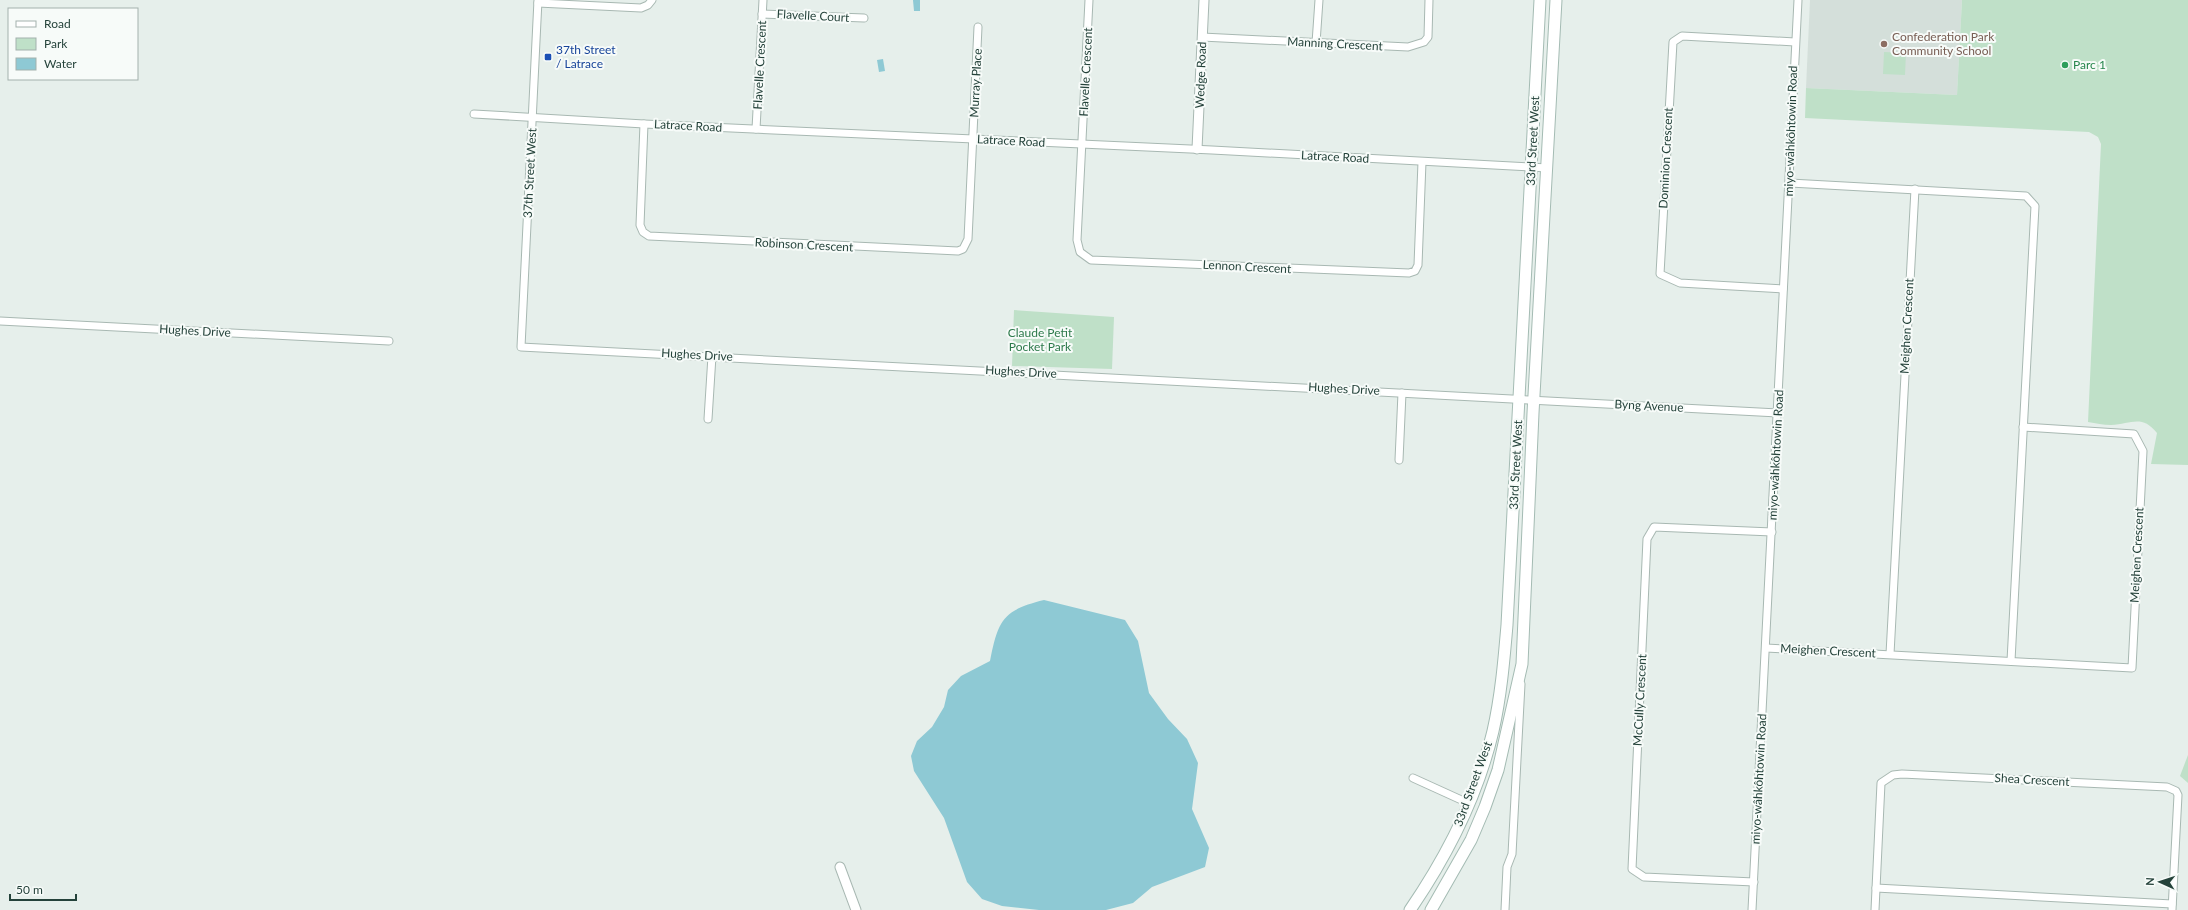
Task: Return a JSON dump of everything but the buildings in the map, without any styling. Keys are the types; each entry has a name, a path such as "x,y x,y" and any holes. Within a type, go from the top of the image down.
{"main road":[{"name":"33rd Street West","path":"1410,910 1433,877 1448,849 1468,803 1484,762 1493,731 1502,679 1507,625 1520,398 1540,0"},
{"name":"33rd Street West","path":"1431,910 1471,840 1488,800 1498,770 1522,664 1534,399 1548,168 1556,0"}],"street":[{"path":"538,2 641,8 648,5 652,0"},
{"name":"Flavelle Crescent","path":"756,129 763,0"},
{"name":"Flavelle Crescent","path":"1082,145 1089,0"},
{"name":"Wedge Road","path":"1197,149 1204,0"},
{"path":"1316,43 1319,0"},
{"name":"Manning Crescent","path":"1202,37 1408,47 1418,45 1424,42 1428,37 1429,0"},
{"name":"miyo-wâhkôhtowin Road","path":"1752,910 1783,289 1790,183 1798,0"},
{"name":"37th Street West","path":"521,347 538,2"},
{"name":"Flavelle Court","path":"762,14 864,18"},
{"name":"Murray Place","path":"973,139 978,27"},
{"name":"Dominion Crescent","path":"1783,289 1680,283 1660,274 1672,42 1682,36 1795,42"},
{"name":"Latrace Road","path":"474,114 644,124 1197,149 1548,168"},
{"name":"Robinson Crescent","path":"644,124 640,225 643,232 649,236 952,252 963,249 968,239 973,139"},
{"name":"Lennon Crescent","path":"1082,145 1078,246 1084,257 1098,260 1409,273 1415,271 1418,265 1422,162"},
{"path":"1790,183 2026,196 2035,206 2011,661"},
{"name":"Meighen Crescent","path":"1890,654 1915,189"},
{"name":"Hughes Drive","path":"0,321 389,340"},
{"name":"Hughes Drive","path":"521,347 1520,398"},
{"path":"708,419 712,356"},
{"path":"1399,460 1402,392"},
{"name":"Byng Avenue","path":"1520,398 1778,413"},
{"name":"Meighen Crescent","path":"1766,648 2132,668 2144,451 2134,434 2023,427"},
{"name":"McCully Crescent","path":"1754,882 1644,877 1632,869 1647,539 1654,527 1772,532"},
{"name":"33rd Street West","path":"1505,910 1507,867 1512,854 1522,664"},
{"name":"Shea Crescent","path":"1875,910 1876,888 1881,784 1893,775 2166,787 2176,791 2178,795 2172,907 1876,888"},
{"path":"1413,778 1468,803"},
{"path":"840,867 856,910"}],"shaded area":[{"name":"Confederation Park Community School","path":"1810,0 1962,0 1957,95 1806,88"}],"green space":[{"path":"1962,0 2188,0 2188,465 2151,464 2157,433 2152,427 2146,424 2136,422 2111,425 2088,422 2101,144 2098,137 2089,132 1805,118 1806,88 1957,95"},
{"path":"1884,52 1906,53 1905,75 1883,74"},
{"name":"Claude Petit Pocket Park","path":"1014,310 1114,317 1112,369 1012,366"},
{"path":"2188,755 2188,783 2180,776"}],"water":[{"path":"913,0 920,0 920,11 914,11"},
{"path":"883,59 885,71 879,72 877,60"},
{"path":"1044,600 1125,620 1138,641 1149,693 1168,719 1187,739 1198,763 1192,809 1209,848 1205,867 1152,887 1133,903 1106,910 1039,910 1002,906 982,899 967,882 944,818 914,771 911,756 917,741 932,727 944,707 948,690 961,676 990,661 996,636 1005,619 1019,608"}],"place":[{"name":"Confederation Park Community School","path":"1884,44"},
{"name":"37th Street / Latrace","path":"548,57"},
{"name":"Parc 1","path":"2065,65"}]}
